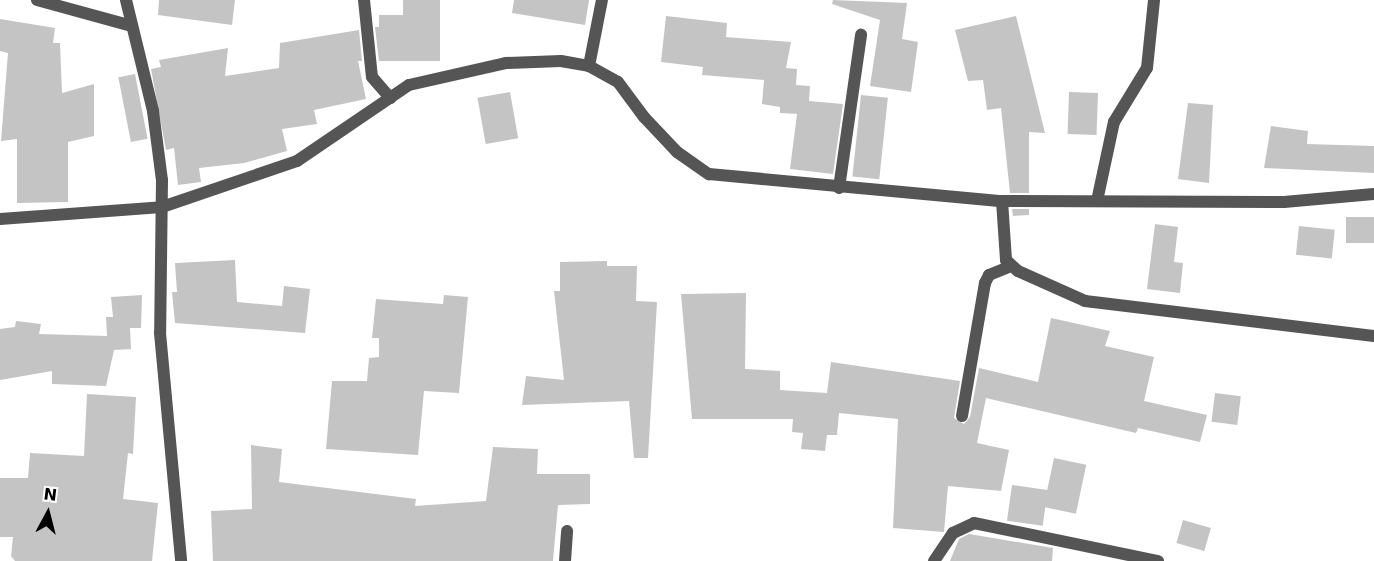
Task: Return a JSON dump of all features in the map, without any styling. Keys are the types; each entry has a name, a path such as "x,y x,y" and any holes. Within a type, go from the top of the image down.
{"street":[{"path":"37,0 132,26"},
{"path":"126,0 153,111 162,207 160,274 165,414 181,561"},
{"path":"364,0 372,77 390,98"},
{"path":"589,66 602,0"},
{"path":"1097,201 1114,122 1147,68 1154,0"},
{"path":"839,188 861,35"},
{"path":"0,219 162,207 297,161 409,85 458,70 506,63 561,61 589,66 618,82 644,117 677,152 708,174 839,188 1002,201 1284,202 1374,194"},
{"path":"1002,201 1006,260 1011,266 1085,301 1374,336"},
{"path":"962,416 985,283 989,275 1011,266"},
{"path":"934,561 953,533 974,524 1158,561"},
{"path":"565,561 567,531"}],"building":[{"path":"159,0 235,0 232,25 158,15"},
{"path":"403,0 440,0 440,61 379,61 375,27 379,27 379,15 403,15"},
{"path":"514,0 589,0 585,25 512,13"},
{"path":"833,0 907,3 902,39 918,42 911,92 870,86 880,20 832,4"},
{"path":"666,16 727,23 726,37 791,42 786,68 797,69 796,85 810,86 809,101 843,104 833,174 790,169 797,114 780,113 780,107 762,104 764,80 702,75 703,67 661,62"},
{"path":"1016,16 1045,133 1029,132 1029,193 1010,193 1001,108 987,110 983,80 968,81 955,30"},
{"path":"0,19 55,28 53,43 60,43 62,93 94,84 94,136 68,142 68,202 17,203 17,139 1,141 8,53 0,51"},
{"path":"359,30 362,61 358,61 366,99 314,110 317,124 282,129 287,151 244,163 199,168 201,182 178,185 174,148 166,150 151,69 161,67 159,60 228,48 225,76 279,68 280,43"},
{"path":"135,74 148,139 131,142 118,77"},
{"path":"510,92 518,138 486,144 478,98"},
{"path":"1069,92 1098,93 1097,135 1068,134"},
{"path":"861,95 888,98 879,179 852,177"},
{"path":"1188,103 1213,105 1209,183 1178,179"},
{"path":"1271,126 1308,131 1307,144 1374,146 1374,173 1264,168"},
{"path":"1012,209 1029,209 1029,215 1013,216"},
{"path":"1346,217 1374,217 1374,243 1346,243"},
{"path":"1155,224 1178,227 1174,262 1183,263 1180,293 1147,289"},
{"path":"1299,226 1335,230 1332,259 1296,255"},
{"path":"235,260 237,302 282,306 284,286 310,289 305,333 175,323 172,292 177,292 175,263"},
{"path":"607,261 607,266 637,266 636,301 657,302 648,458 634,458 629,401 522,405 526,376 564,380 554,291 560,291 560,262"},
{"path":"746,293 745,369 780,371 780,390 827,393 831,362 960,381 954,418 964,424 970,417 979,368 1038,382 1051,318 1110,331 1105,346 1154,357 1144,401 1207,415 1200,442 1138,428 1136,433 986,398 977,443 1009,450 1001,491 948,486 944,532 893,528 898,419 839,413 837,435 827,435 825,451 801,449 803,433 792,432 793,419 692,419 681,294"},
{"path":"142,295 141,328 130,328 131,349 114,350 106,386 52,384 52,371 0,380 0,329 15,327 16,321 41,324 39,334 107,336 106,317 113,317 111,297"},
{"path":"444,295 468,297 459,393 424,391 418,455 326,449 332,381 367,381 369,358 379,357 379,338 372,338 376,299 443,304"},
{"path":"1215,393 1241,396 1237,425 1211,422"},
{"path":"87,394 136,397 133,454 128,453 123,499 158,503 152,561 15,561 11,556 13,537 0,537 0,478 28,478 30,453 84,456"},
{"path":"251,445 282,449 279,482 416,499 415,506 486,501 493,447 538,449 537,474 590,474 590,504 558,505 553,561 213,561 211,511 252,509"},
{"path":"1054,458 1086,465 1076,514 1044,507"},
{"path":"1012,485 1048,490 1043,526 1007,521"},
{"path":"1183,520 1211,528 1204,551 1176,543"},
{"path":"969,534 1053,548 1052,561 950,561 959,539"}]}
